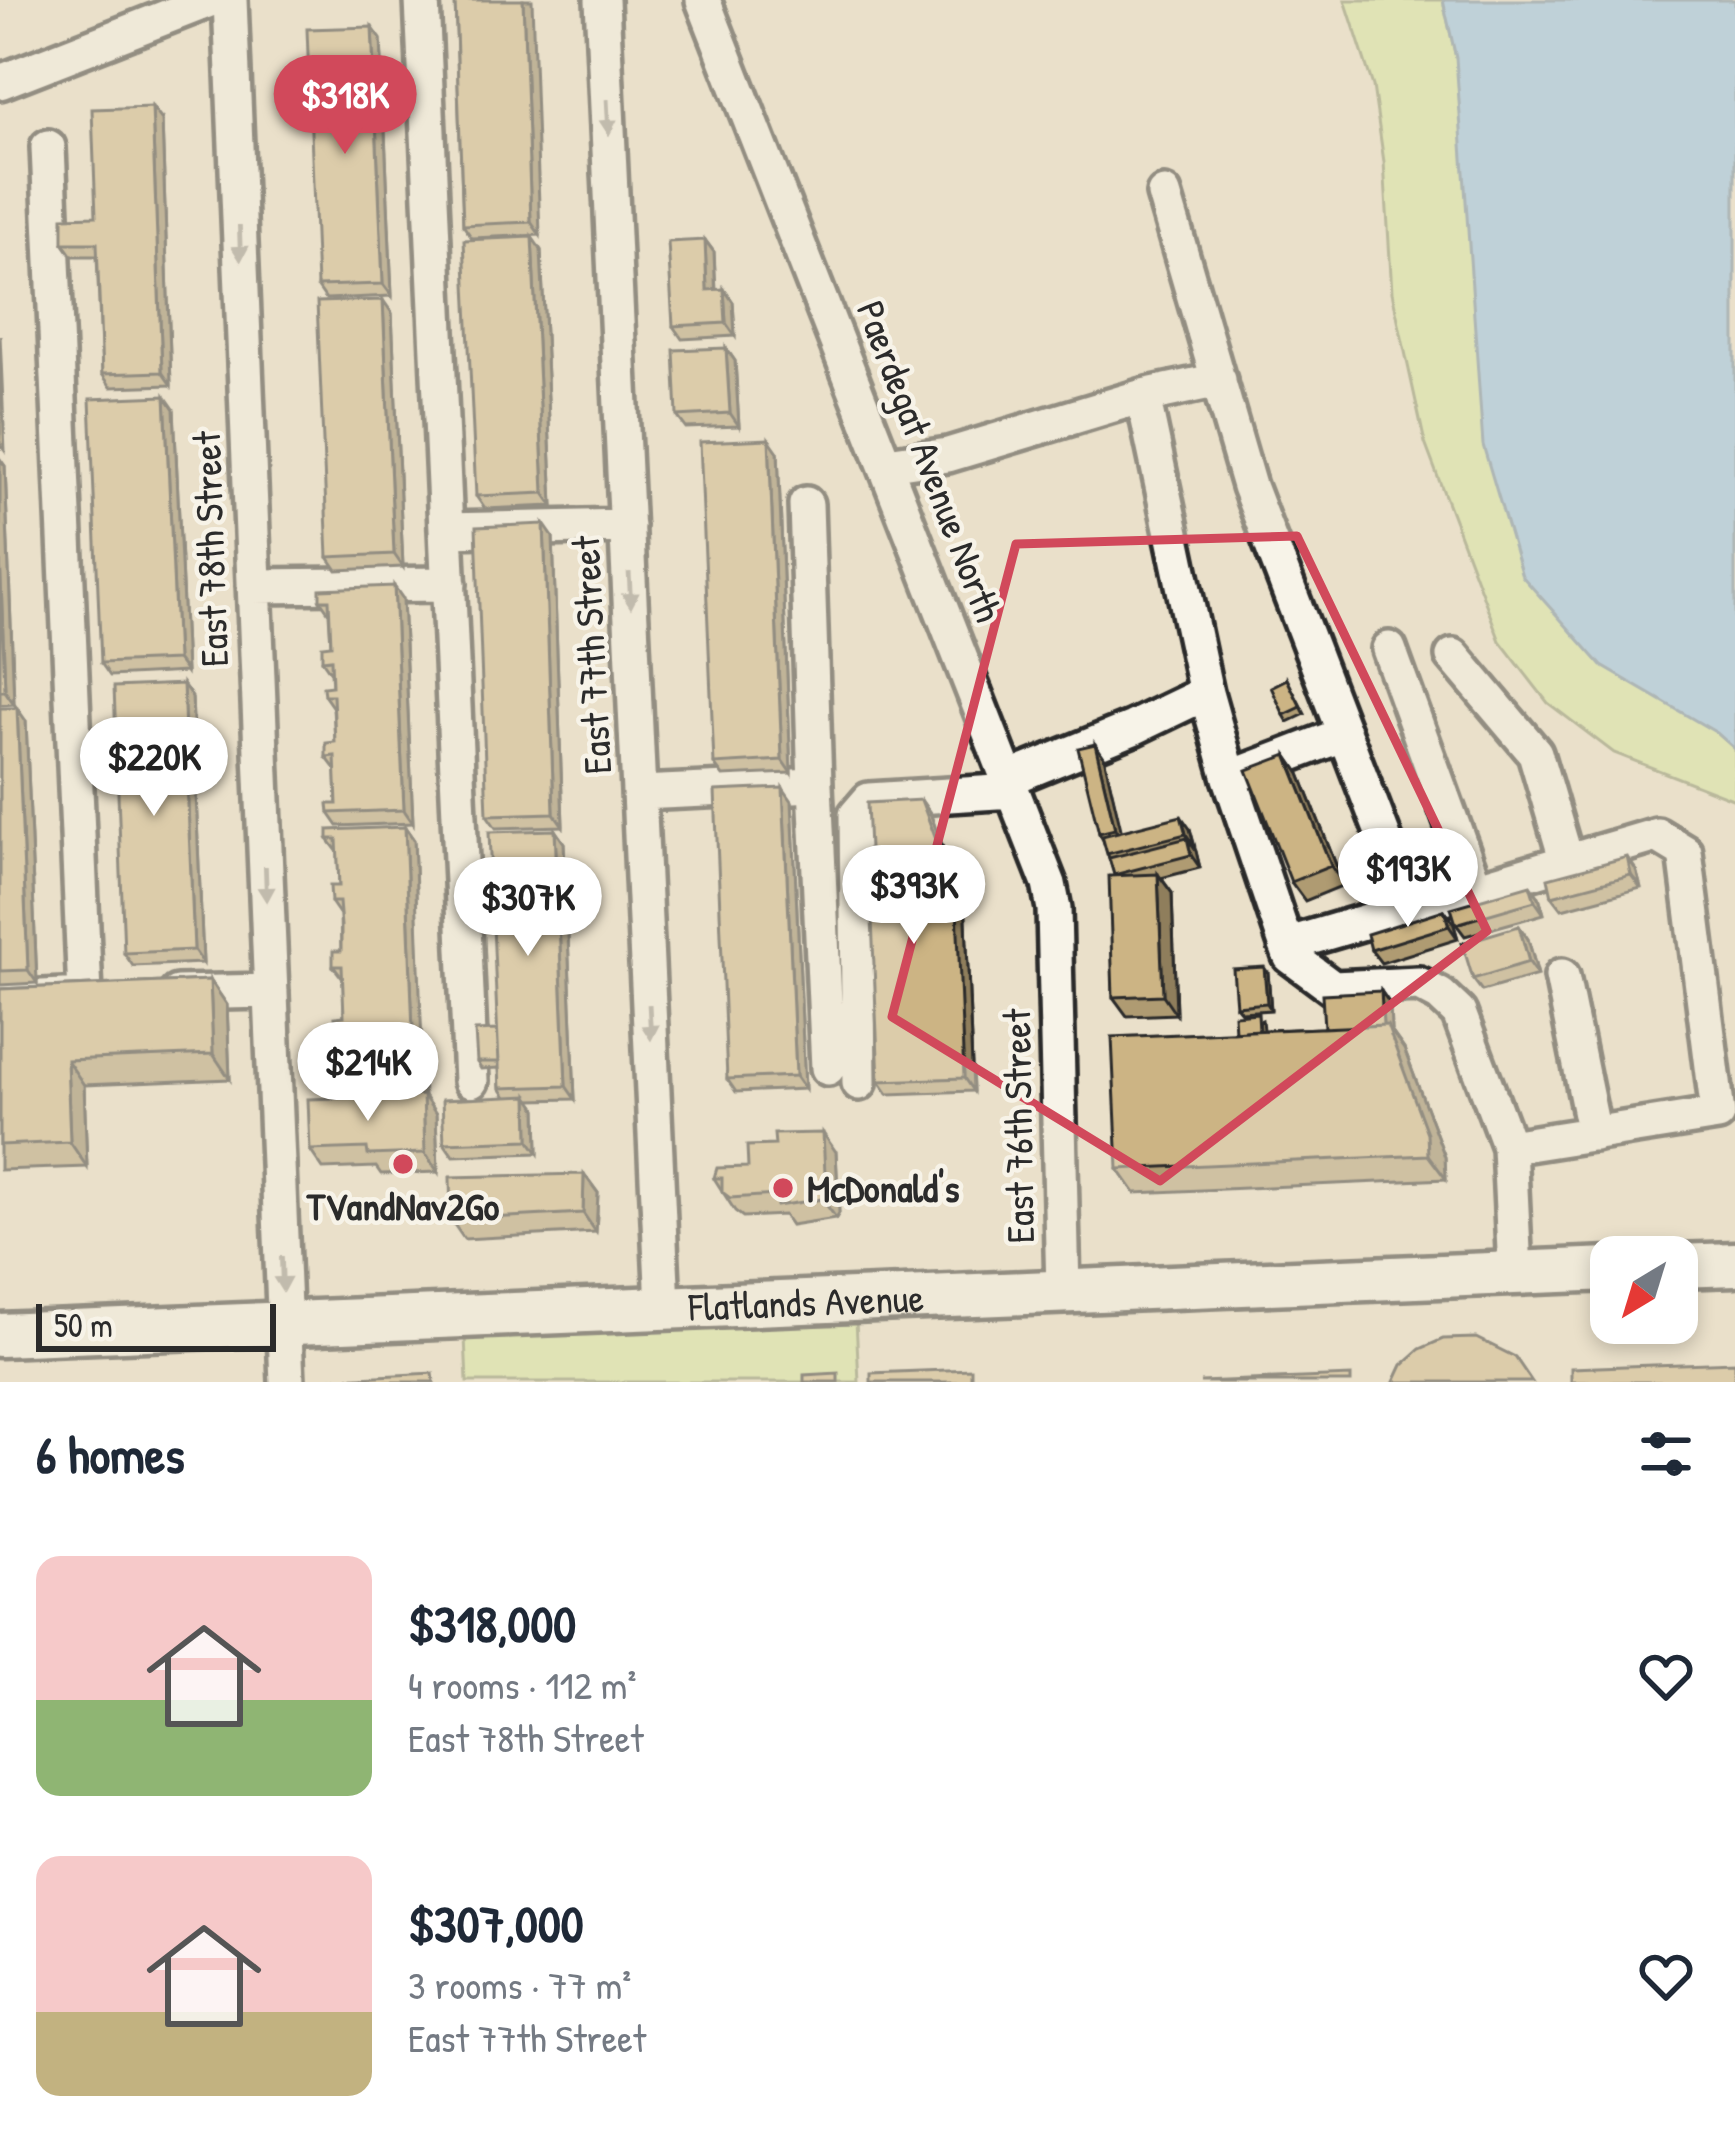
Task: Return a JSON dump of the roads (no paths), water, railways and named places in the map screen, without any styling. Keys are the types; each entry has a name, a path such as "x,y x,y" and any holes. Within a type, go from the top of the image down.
{"main road":[{"path":"1698,1265 1735,1264"},
{"name":"Flatlands Avenue","path":"0,1335 1590,1270"}],"street":[{"path":"0,82 209,0"},
{"name":"East 78th Street","path":"230,0 286,1382"},
{"path":"422,0 472,1082"},
{"name":"East 77th Street","path":"602,0 663,1306"},
{"name":"Paerdegat Avenue North","path":"703,0 1049,884 1056,958"},
{"path":"0,999 96,995 48,147"},
{"path":"1164,194 1249,486 1411,908"},
{"path":"887,464 948,455 1142,396 1219,380"},
{"path":"1142,396 1206,693 1290,956 1333,988 1419,984 1441,995 1459,1013 1509,1147 1515,1272"},
{"path":"806,504 828,1068"},
{"path":"446,530 627,526"},
{"path":"254,586 448,584"},
{"path":"1389,649 1476,889"},
{"path":"1453,656 1535,753 1567,862"},
{"path":"859,1083 856,815 869,800 1011,785 1206,693"},
{"path":"1230,778 1344,734"},
{"path":"640,793 815,785"},
{"path":"1286,945 1657,835 1684,852 1718,1114 1509,1147"},
{"name":"East 76th Street","path":"1056,958 1063,1292"},
{"path":"1562,976 1594,1134"},
{"path":"149,994 271,991"}],"water":[{"path":"1443,0 1735,0 1735,749 1717,733 1602,666 1522,576 1483,445 1456,58"}],"place":[{"name":"TVandNav2Go","path":"403,1164"},
{"name":"McDonald's","path":"783,1188"}]}
